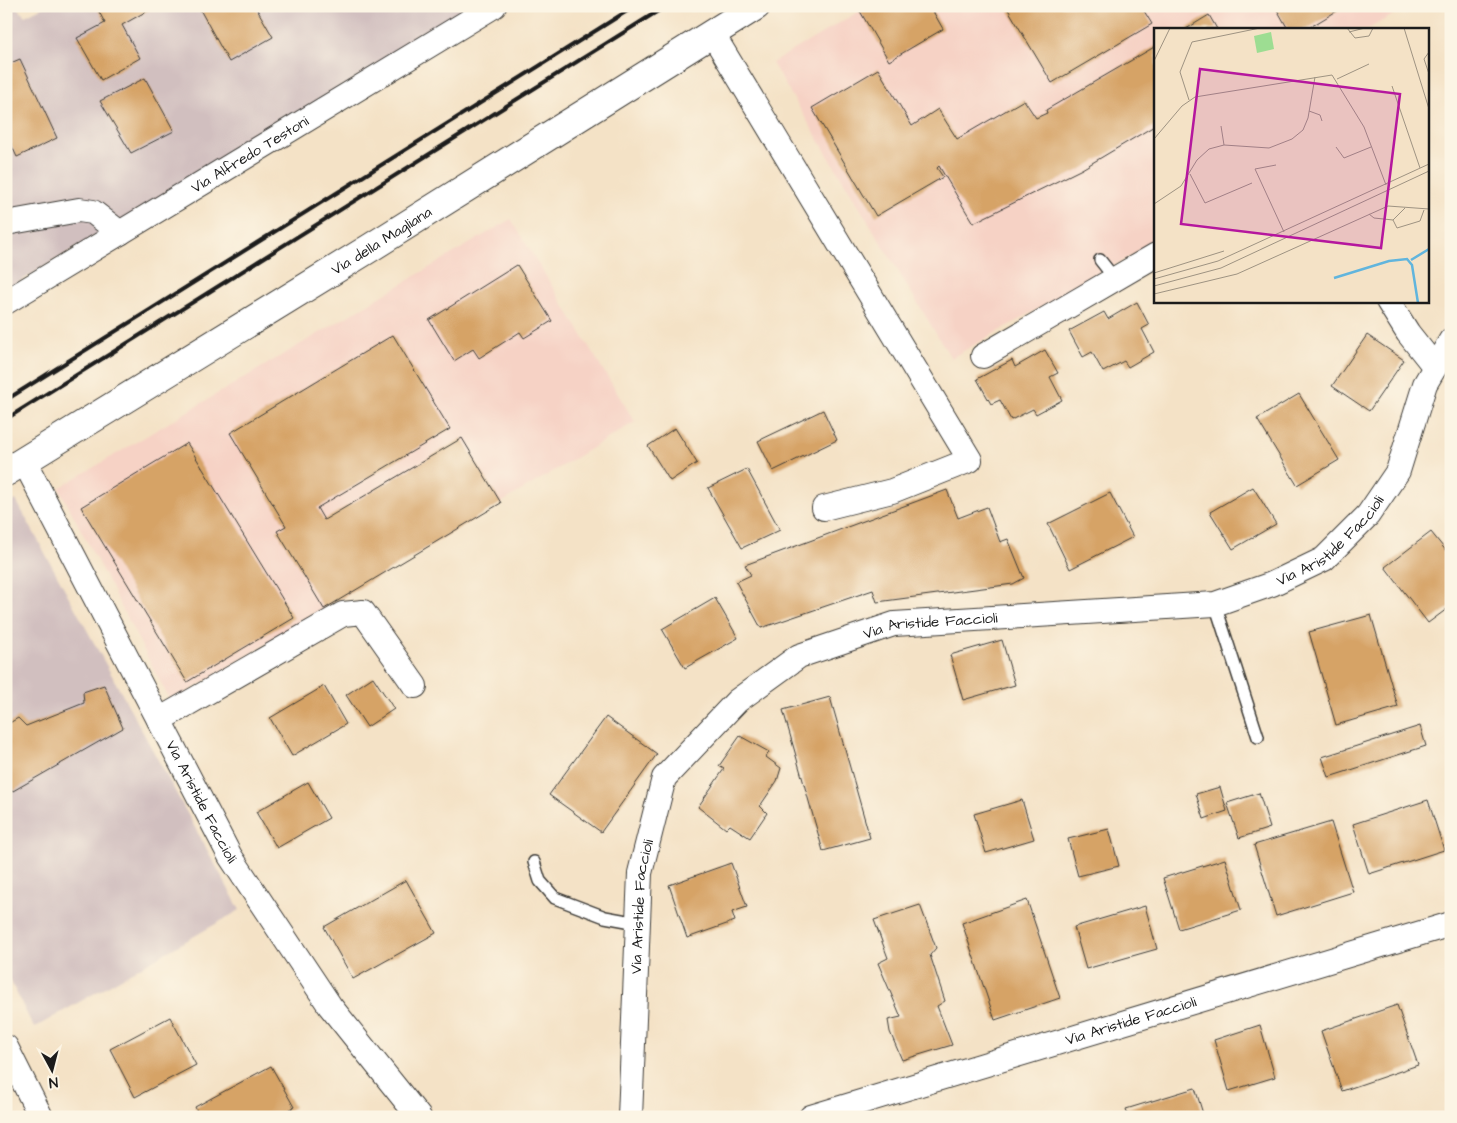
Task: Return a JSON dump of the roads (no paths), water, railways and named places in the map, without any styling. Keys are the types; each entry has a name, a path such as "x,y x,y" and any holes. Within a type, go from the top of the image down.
{"main road":[{"name":"Via della Magliana","path":"15,467 370,248 756,6"}],"street":[{"name":"Via Alfredo Testoni","path":"6,302 494,6"},
{"path":"712,33 970,460 892,491 824,508"},
{"path":"6,223 79,210 93,212 120,233"},
{"path":"983,356 1015,329 1115,279 1154,256"},
{"path":"1389,302 1408,333 1435,367"},
{"name":"Via Aristide Faccioli","path":"630,1117 640,873 664,778 737,702 799,656 894,624 1215,604 1272,584 1324,559 1368,515 1398,471 1425,384 1451,340"},
{"name":"Via Aristide Faccioli","path":"15,467 159,720 230,856 330,1006 419,1117"},
{"path":"159,720 343,614 363,612 415,686"},
{"name":"Via Aristide Faccioli","path":"811,1117 1451,924"},
{"path":"6,1047 41,1117"}],"lane":[{"path":"1100,260 1115,279"},
{"path":"1215,604 1258,737"},
{"path":"534,862 540,881 555,898 605,917 638,923"}],"railway":[{"path":"6,400 635,6"},
{"path":"6,419 666,6"}]}
